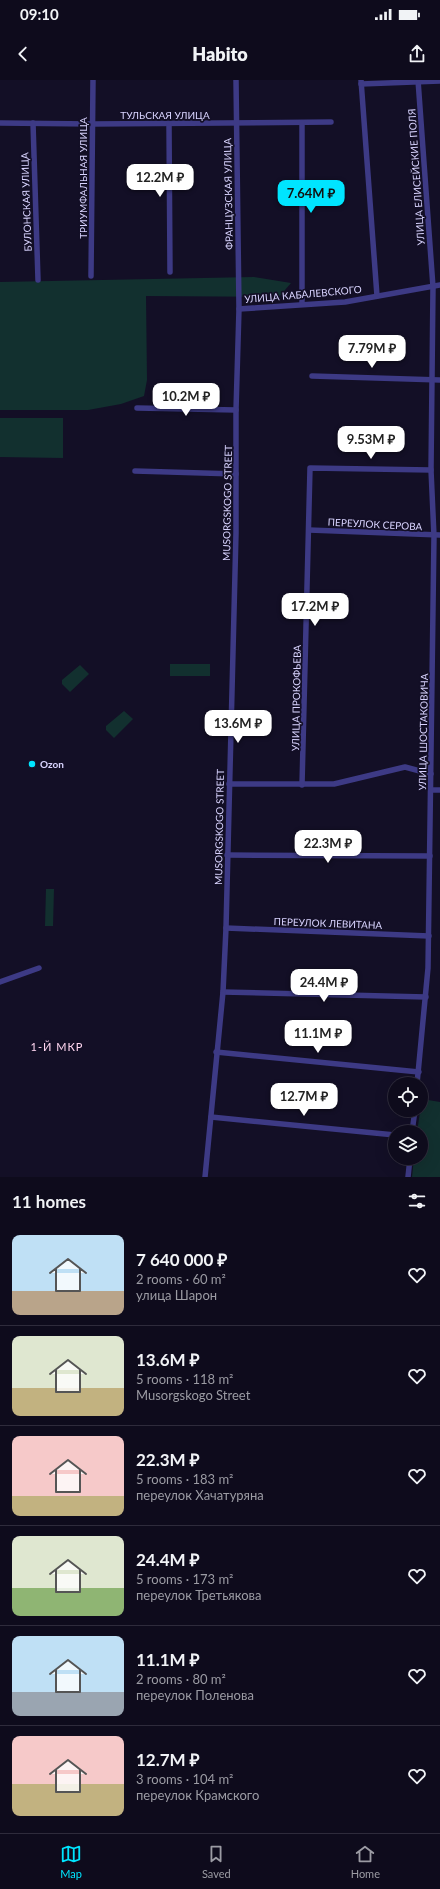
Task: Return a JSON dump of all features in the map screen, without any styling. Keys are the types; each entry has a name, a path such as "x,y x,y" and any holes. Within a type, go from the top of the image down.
{"street":[{"name":"ТРИУМФАЛЬНАЯ УЛИЦА","path":"91,276 92,80"},
{"name":"ФРАНЦУЗСКАЯ УЛИЦА","path":"236,80 239,308"},
{"name":"УЛИЦА ЕЛИСЕЙСКИЕ ПОЛЯ","path":"418,81 433,287"},
{"path":"377,296 361,82 440,81"},
{"name":"ТУЛЬСКАЯ УЛИЦА","path":"0,123 236,124 331,122"},
{"name":"БУЛОНСКАЯ УЛИЦА","path":"33,123 38,280"},
{"path":"302,123 302,304"},
{"path":"169,124 170,272"},
{"name":"УЛИЦА КАБАЛЕВСКОГО","path":"239,308 345,302 440,286"},
{"name":"УЛИЦА ШОСТАКОВИЧА","path":"418,1077 426,997 429,936 431,774 437,536 432,470 433,287"},
{"name":"MUSORGSKOGO STREET","path":"205,1177 223,992 226,928 239,308"},
{"path":"312,376 440,380"},
{"path":"137,408 236,410"},
{"name":"УЛИЦА ПРОКОФЬЕВА","path":"302,785 310,468 432,470"},
{"path":"135,471 236,474"},
{"name":"ПЕРЕУЛОК СЕРОВА","path":"309,530 437,536"},
{"path":"229,784 334,784 406,767 431,774"},
{"path":"431,790 440,790"},
{"path":"227,855 430,856"},
{"name":"ПЕРЕУЛОК ЛЕВИТАНА","path":"226,928 429,936"},
{"path":"0,982 39,968"},
{"path":"223,992 426,997"},
{"path":"216,1052 418,1072"},
{"path":"211,1117 388,1134"},
{"path":"408,1177 409,1165"}],"green space":[{"path":"254,277 291,283 279,297 146,296 147,380 144,396 121,404 88,410 0,410 0,282"},
{"path":"0,418 63,418 63,458 0,457"},
{"path":"170,664 210,664 210,676 170,676"},
{"path":"80,665 89,674 70,692 62,684 62,680"},
{"path":"124,711 133,719 114,738 106,730 106,726"},
{"path":"46,889 54,889 53,926 45,926"},
{"path":"428,1100 440,1102 440,1177 412,1177 413,1165 428,1165 428,1125 418,1125 419,1117 428,1117"}],"place":[{"name":"Ozon","path":"32,764"}],"district":[{"name":"1-Й МКР","path":"57,1047"}]}
